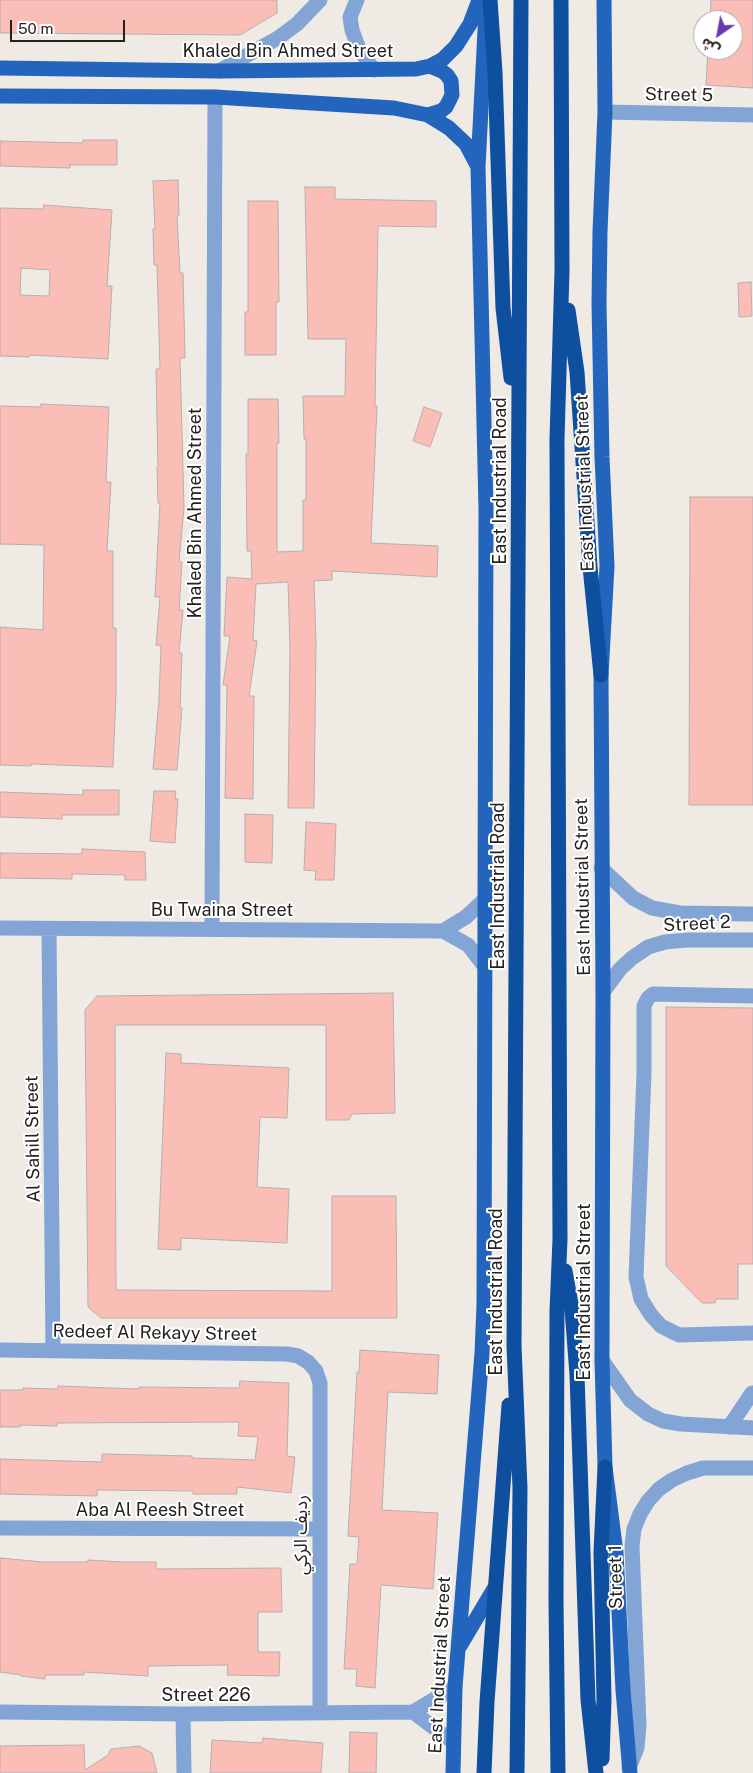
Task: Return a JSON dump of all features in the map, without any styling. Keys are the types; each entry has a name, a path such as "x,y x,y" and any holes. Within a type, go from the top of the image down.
{"highway":[{"path":"488,0 495,72 503,308 519,444"},
{"name":"East Industrial Road","path":"517,1773 520,1488 514,1346 521,0"},
{"path":"558,1773 556,1580 557,1311 560,1239 557,439 562,271 561,0"},
{"path":"562,271 577,372 590,567 601,674"},
{"path":"560,1239 572,1309 577,1375 588,1700 596,1773"},
{"path":"484,1773 486,1702 494,1587 514,1346"},
{"path":"601,1773 604,1700 601,1552 605,1467"}],"main road":[{"name":"Khaled Bin Ahmed Street","path":"0,68 219,71 416,69 430,66 449,53 464,36 478,0"},
{"name":"East Industrial Street","path":"453,1773 457,1651 482,1339 486,509 478,167 488,0"},
{"name":"East Industrial Street","path":"604,0 605,112 599,303 602,457 608,566 601,674 603,992 602,1360 605,1467 616,1553 629,1771"},
{"path":"428,115 441,111 446,107 452,95 451,81 447,75 430,66"},
{"path":"0,96 215,97 394,108 428,115 440,121 457,134 471,152 478,167"},
{"path":"457,1651 494,1587"}],"street":[{"path":"219,71 278,38 297,24 320,0"},
{"path":"357,0 350,17 352,30 360,49 374,70"},
{"name":"Khaled Bin Ahmed Street","path":"212,929 215,97"},
{"name":"Street 5","path":"605,112 753,115"},
{"name":"Street 2","path":"601,868 633,898 652,908 680,913 753,914"},
{"path":"444,931 466,917 484,900"},
{"name":"Bu Twaina Street","path":"0,928 444,931 468,945 485,966"},
{"name":"Al Sahill Street","path":"49,929 53,1350"},
{"name":"Street 2","path":"603,992 620,969 648,947 665,942 687,940 753,940"},
{"path":"753,996 653,994 648,998 644,1006 644,1074 636,1277 641,1299 651,1315 662,1326 679,1334 753,1333"},
{"name":"Redeef Al Rekayy Street","path":"0,1350 53,1350"},
{"name":"رديف الركي","path":"53,1350 287,1354 298,1356 308,1362 316,1372 320,1383 320,1712"},
{"path":"602,1360 630,1400 648,1414 663,1421 681,1424 753,1428"},
{"path":"729,1427 753,1394 753,1383"},
{"name":"Street 1","path":"629,1771 637,1748 639,1726 632,1546 634,1530 640,1514 659,1489 687,1473 703,1468 753,1468"},
{"name":"Aba Al Reesh Street","path":"0,1528 320,1529"},
{"path":"453,1742 413,1712 455,1687"},
{"name":"Street 226","path":"0,1712 183,1714 413,1712"},
{"path":"183,1714 184,1773"}],"building":[{"path":"0,0 277,0 277,13 240,35 0,33"},
{"path":"711,0 753,0 753,88 706,85 707,60 743,60 743,10 710,10"},
{"path":"83,140 117,140 117,165 70,165 70,168 0,166 0,141 83,143"},
{"path":"178,180 179,216 177,216 180,273 183,273 185,358 180,358 184,508 179,562 182,562 179,610 183,610 179,653 182,653 180,708 182,708 177,770 153,769 161,646 156,645 160,597 155,597 160,503 158,503 156,369 160,369 157,265 154,265 153,181"},
{"path":"305,187 335,187 335,199 436,201 436,227 378,226 375,406 377,406 371,543 438,546 437,577 332,571 332,580 314,581 316,641 314,808 288,808 290,648 288,582 256,584 253,640 257,641 249,696 254,696 253,799 225,798 227,685 223,685 230,636 224,636 227,577 252,579 251,551 247,551 246,454 248,454 248,399 278,399 277,552 303,551 303,500 306,500 306,439 304,439 303,396 345,396 346,339 308,339"},
{"path":"248,201 278,201 279,302 276,302 276,355 245,355 245,312 248,312"},
{"path":"44,205 112,210 107,286 112,286 108,359 30,355 29,357 0,356 0,208 43,209","holes":["21,268 50,270 49,296 20,295"]},
{"path":"751,282 752,316 739,317 738,283"},
{"path":"41,404 109,407 106,482 111,482 107,551 113,551 113,628 116,628 113,767 31,764 31,766 0,765 0,627 43,630 44,545 0,544 0,406 41,407"},
{"path":"424,407 442,413 430,447 413,441"},
{"path":"690,497 753,497 753,805 689,805"},
{"path":"83,790 119,790 119,815 62,815 62,819 0,817 0,792 83,795"},
{"path":"154,791 176,791 175,799 178,799 175,843 150,841"},
{"path":"245,814 273,815 272,863 245,862"},
{"path":"306,822 336,824 334,880 315,880 316,871 304,870"},
{"path":"82,849 145,852 146,880 125,880 125,875 72,874 72,879 0,878 0,853 82,854"},
{"path":"393,993 395,1113 352,1114 349,1120 326,1120 326,1025 115,1025 116,1290 332,1291 332,1196 396,1196 397,1318 101,1318 88,1307 85,1010 97,996"},
{"path":"666,1007 753,1008 753,1264 738,1264 738,1299 716,1299 715,1303 702,1303 666,1266"},
{"path":"166,1053 181,1054 181,1063 289,1068 287,1118 260,1117 257,1187 289,1189 287,1243 181,1238 181,1250 158,1249"},
{"path":"360,1350 439,1355 437,1394 388,1392 382,1510 438,1513 433,1589 381,1585 375,1688 356,1686 357,1669 344,1669 350,1564 357,1564 359,1537 348,1536 357,1372 359,1373"},
{"path":"240,1381 289,1383 287,1456 295,1457 291,1493 237,1487 237,1494 193,1494 193,1491 97,1490 97,1496 0,1494 0,1459 102,1462 102,1454 192,1456 192,1458 255,1460 258,1437 238,1436 239,1422 57,1423 57,1426 20,1425 20,1427 0,1427 0,1390 23,1390 23,1388 58,1389 58,1386 139,1389 139,1387 239,1388"},
{"path":"0,1558 43,1562 88,1562 88,1560 156,1562 156,1569 281,1568 282,1612 258,1612 258,1652 280,1652 279,1676 227,1675 228,1665 148,1666 148,1676 84,1672 84,1675 45,1675 45,1679 0,1672"},
{"path":"350,1732 377,1733 376,1773 349,1773"},
{"path":"263,1738 323,1743 321,1773 210,1773 212,1740 262,1743"},
{"path":"84,1745 85,1770 108,1755 111,1749 139,1746 152,1753 157,1773 0,1773 0,1746"}]}
